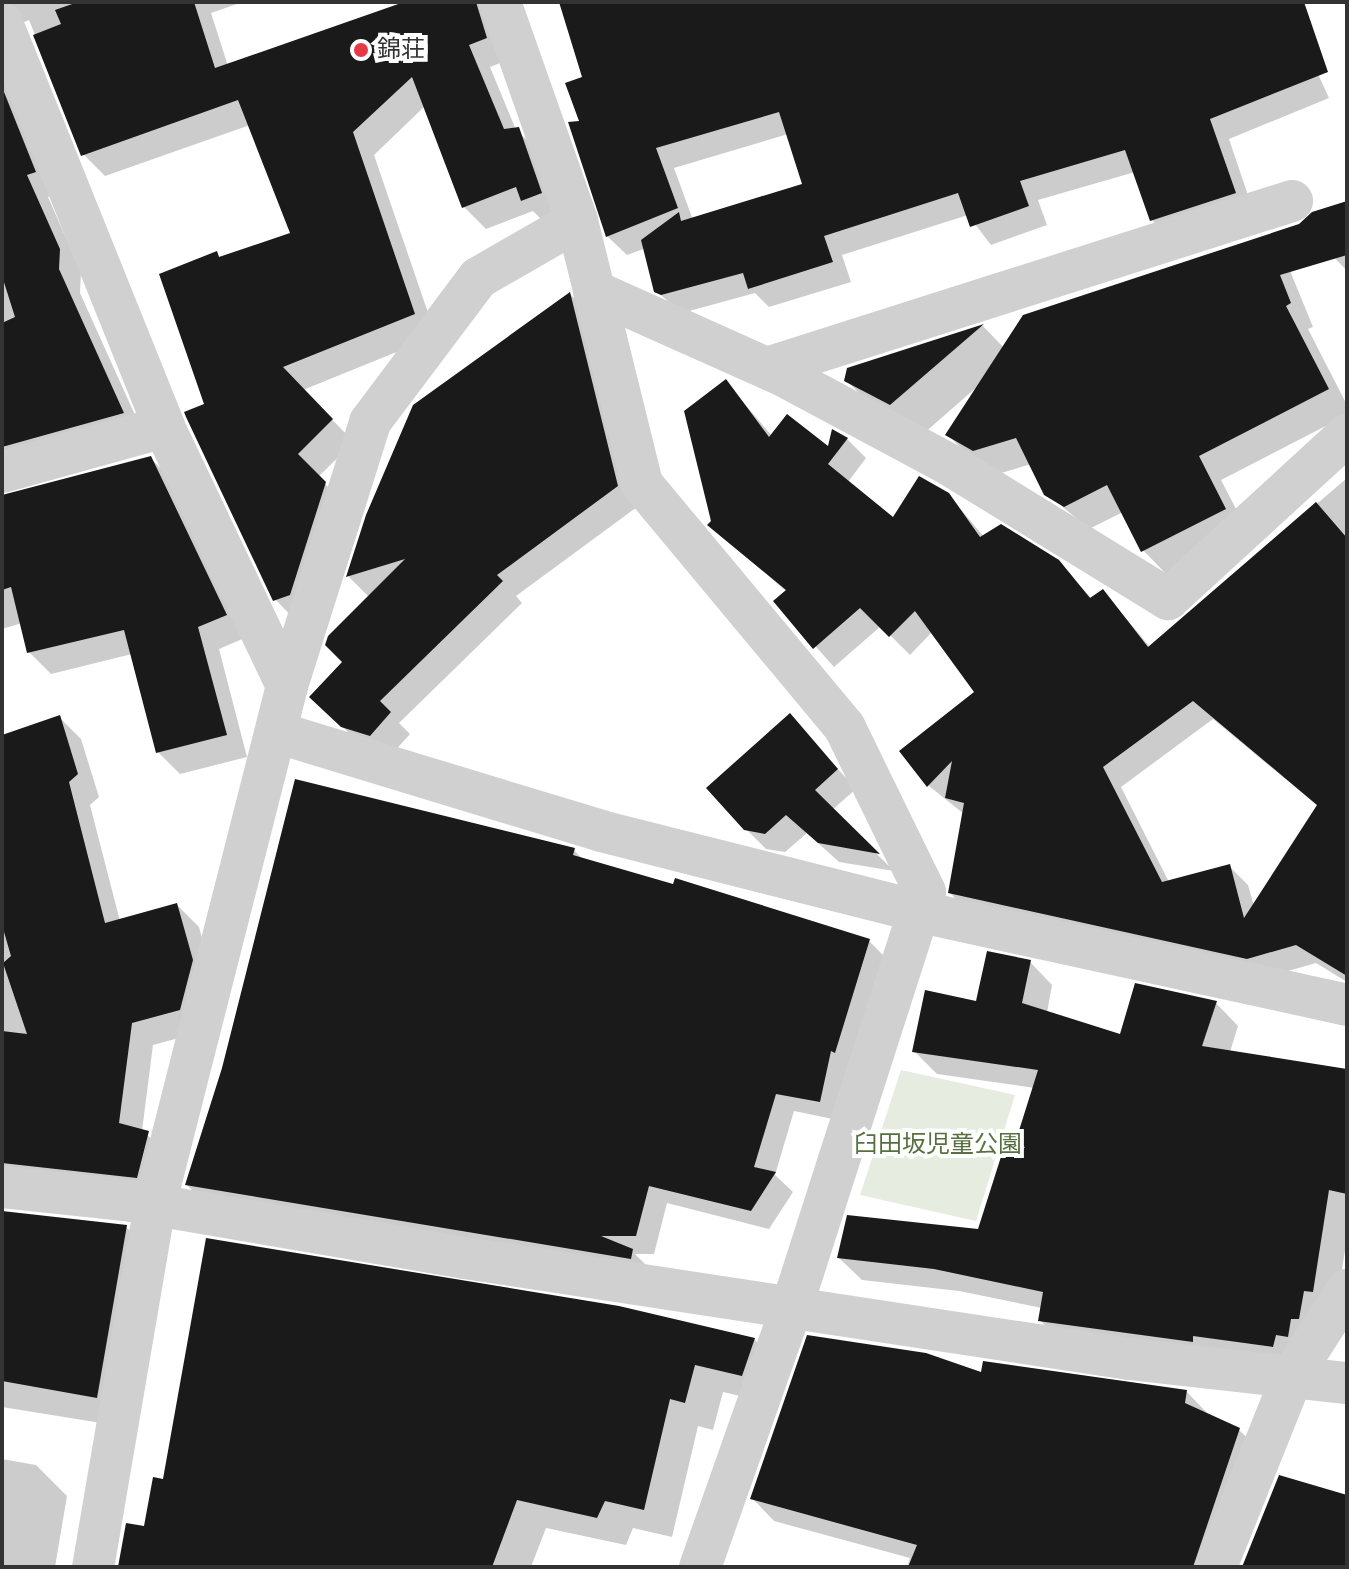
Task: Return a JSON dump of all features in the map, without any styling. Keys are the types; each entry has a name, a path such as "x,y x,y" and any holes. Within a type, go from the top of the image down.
{"street":[{"path":"500,2 577,221 642,484 845,728 925,892 791,1309 700,1567"},
{"path":"2,23 164,427 287,686"},
{"path":"767,368 1292,201"},
{"path":"93,1567 155,1205 279,733 287,686 370,422 478,278 577,221"},
{"path":"594,291 767,368 950,465 1168,599 1347,435"},
{"path":"2,472 164,427"},
{"path":"279,733 601,831 921,912 1347,1005"},
{"path":"2,1187 155,1205 791,1309 1129,1359 1293,1374 1347,1383"},
{"path":"1216,1567 1293,1374 1347,1290"}],"green space":[{"name":"臼田坂児童公園","path":"901,1070 1015,1095 976,1221 860,1195"}],"building":[{"path":"78,2 194,2 215,68 404,2 476,2 487,38 469,45 504,129 519,127 542,193 521,201 516,187 462,208 412,77 353,132 415,314 283,367 333,419 298,454 326,482 290,595 273,601 184,412 204,404 159,274 217,251 219,257 290,233 238,100 81,156 33,35 61,24 55,10"},
{"path":"559,2 1304,2 1328,72 1210,119 1236,193 1150,221 1125,150 1020,181 1029,206 970,227 958,193 824,236 833,262 748,289 743,273 661,295 654,292 641,240 679,212 681,221 802,184 779,112 656,148 678,208 606,237 568,122 579,121 565,83 582,77"},
{"path":"2,87 36,172 27,175 60,249 59,269 124,413 2,447 2,323 15,317 2,276"},
{"path":"1347,201 1347,255 1280,275 1291,303 1286,306 1329,389 1199,456 1226,509 1141,552 1107,485 1064,507 1044,495 1016,438 973,451 945,435 1023,315 1299,224 1312,212"},
{"path":"570,292 618,486 497,575 503,581 380,701 391,712 370,736 341,727 309,697 342,662 325,645 328,636 405,559 346,577 366,515 413,405"},
{"path":"984,324 890,405 844,381 847,368"},
{"path":"726,379 769,437 787,414 828,446 832,429 848,438 828,464 893,517 919,476 949,493 980,537 1001,524 1059,560 1090,598 1103,589 1148,647 1316,502 1347,538 1347,976 1296,945 1247,959 948,893 964,803 945,798 952,761 927,787 899,751 974,692 915,611 889,637 860,608 813,649 773,601 786,590 707,525 711,521 684,411","holes":["1193,701 1317,805 1244,918 1230,864 1162,882 1103,767"]},
{"path":"151,456 227,615 198,627 227,735 156,753 124,630 27,653 11,587 2,590 2,495"},
{"path":"790,713 838,769 815,790 880,854 818,843 786,815 765,834 744,830 706,788"},
{"path":"60,715 78,774 69,782 105,923 177,903 193,960 180,1010 132,1023 119,1123 149,1131 137,1178 2,1163 2,1031 27,1034 3,963 11,956 2,925 2,735"},
{"path":"295,779 575,848 573,855 673,884 675,878 870,939 835,1053 831,1051 820,1102 776,1094 754,1167 776,1172 751,1211 649,1186 636,1236 601,1236 633,1249 631,1259 185,1185 222,1068"},
{"path":"987,951 1031,960 1022,1003 1120,1034 1135,983 1217,1001 1202,1046 1347,1069 1347,1194 1329,1190 1313,1292 1304,1291 1299,1319 1291,1319 1288,1337 1276,1335 1273,1347 1193,1336 1193,1342 1038,1321 1043,1292 934,1269 837,1258 847,1215 978,1229 1006,1141 1017,1137 1038,1070 912,1052 925,990 976,1001"},
{"path":"2,1211 127,1225 97,1398 2,1381"},
{"path":"206,1238 619,1306 755,1338 742,1376 695,1365 685,1403 670,1399 644,1510 605,1501 597,1518 517,1500 492,1567 118,1567 126,1523 144,1526 153,1477 163,1479"},
{"path":"807,1335 926,1353 981,1372 983,1361 1187,1390 1185,1403 1240,1428 1193,1567 908,1567 917,1545 750,1499"},
{"path":"1279,1475 1347,1495 1347,1567 1242,1567"}],"place":[{"name":"錦荘","path":"361,50"}]}
